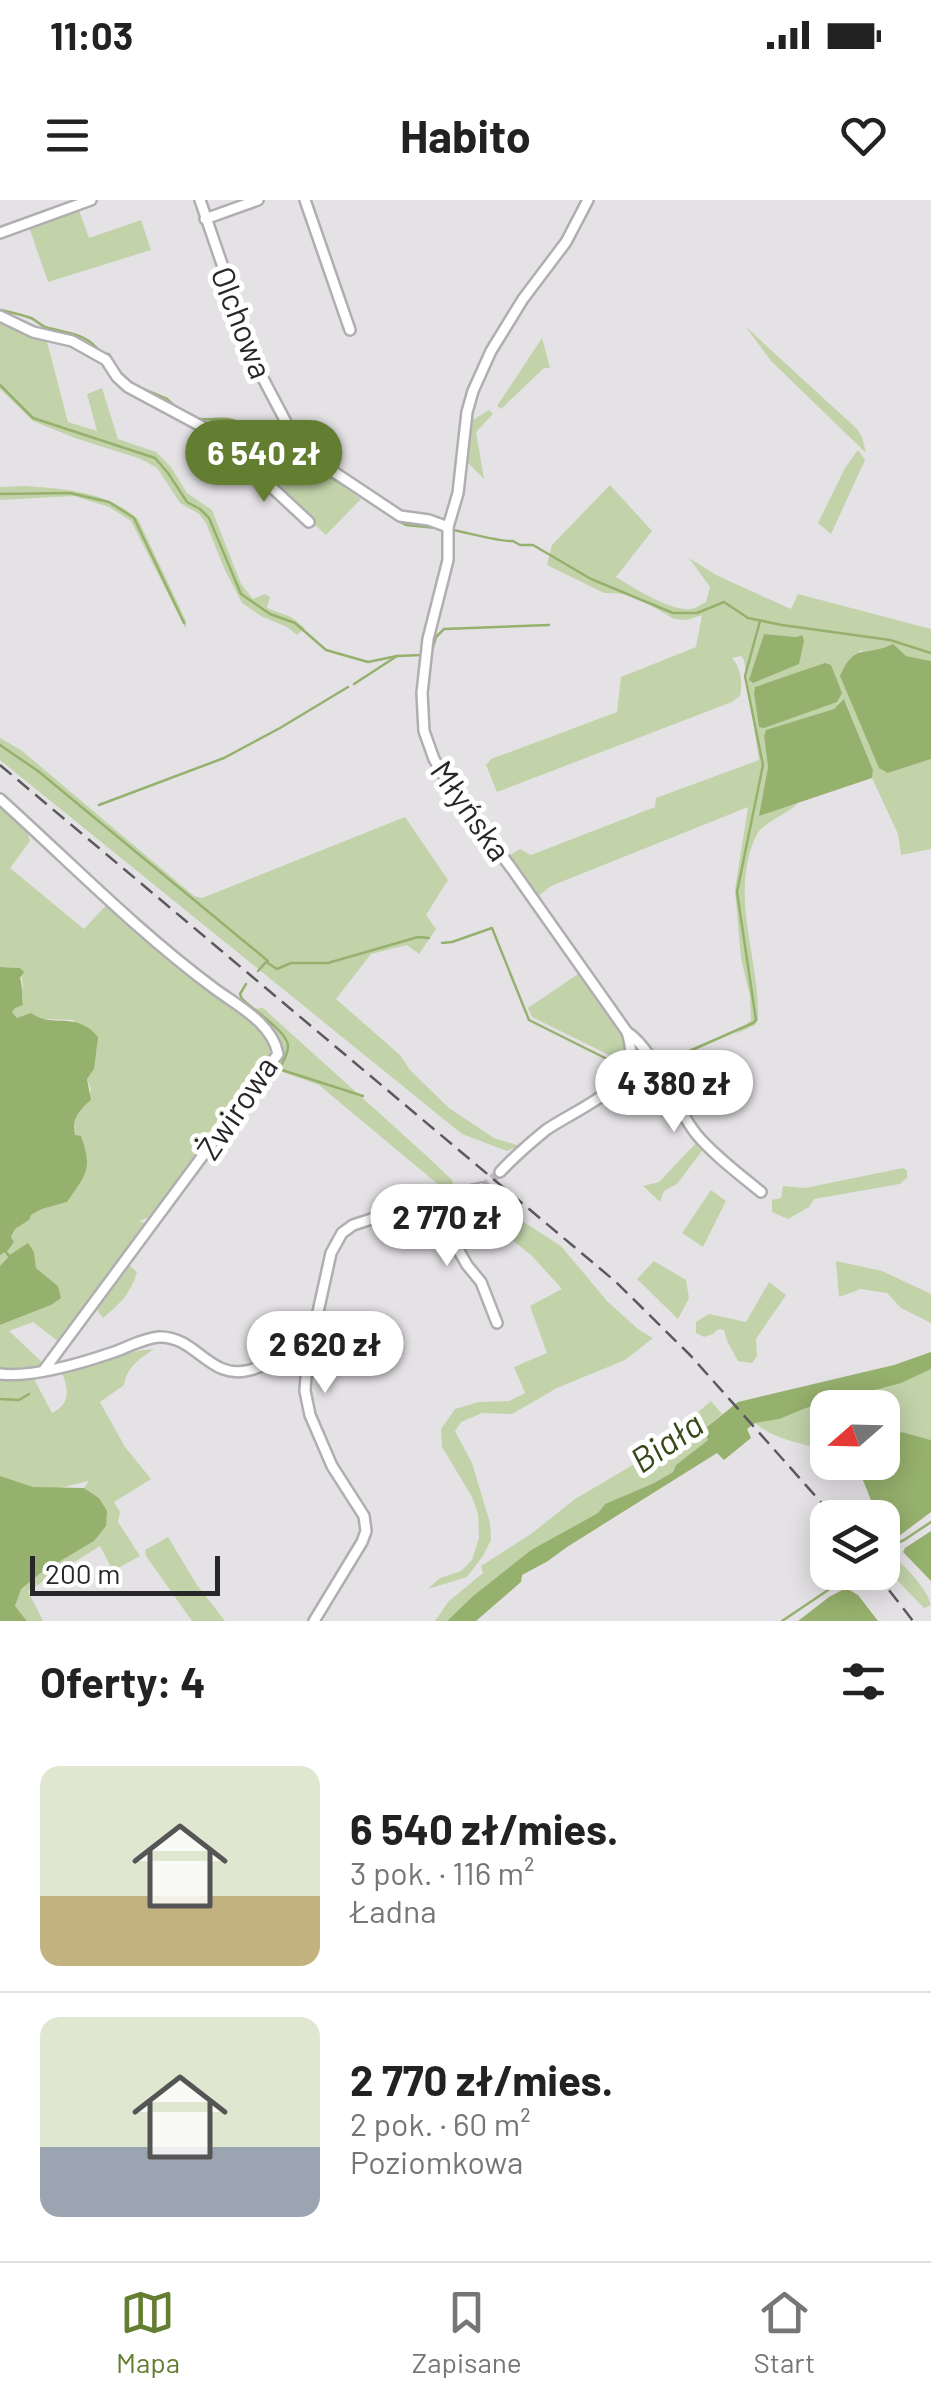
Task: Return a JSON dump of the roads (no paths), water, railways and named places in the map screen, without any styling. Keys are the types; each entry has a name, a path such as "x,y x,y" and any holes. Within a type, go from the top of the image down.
{"street":[{"path":"0,233 91,200"},
{"name":"Olchowa","path":"200,200 258,369 296,441 328,468 400,516 448,527"},
{"path":"205,219 258,200"},
{"path":"305,200 350,330"},
{"name":"Młyńska","path":"588,200 566,242 490,351 467,412 458,493 448,527 448,560 428,640 422,693 424,731 451,788 652,1062 698,1136 760,1192"},
{"path":"0,316 33,332 72,341 106,360 128,387 212,432 310,522"},
{"name":"Żwirowa","path":"0,799 151,938 265,1026 278,1054 44,1370"},
{"path":"500,1172 545,1131 623,1077 631,1055 627,1032"},
{"path":"314,1621 362,1542 366,1524 359,1505 332,1466 306,1402 304,1378 331,1253 342,1233 353,1225 482,1188"},
{"path":"430,1200 480,1282 497,1323"},
{"path":"0,1374 15,1376 57,1369 154,1337 171,1338 190,1346 208,1364 230,1372 249,1371 270,1363 308,1331 314,1331"}],"waterway":[{"path":"0,310 83,338 102,354 109,354 118,371"},
{"path":"129,383 167,399 178,409"},
{"path":"0,385 33,418 155,458 187,502 209,518 241,594 270,614 295,623 326,650 368,662 397,656"},
{"path":"194,418 228,419 242,424 266,440 282,458 289,456 299,465 310,463 359,494"},
{"path":"0,494 70,493 109,502 134,518 184,623"},
{"path":"398,521 437,528"},
{"path":"453,530 533,545 591,579 673,613 697,613 724,602 748,618 890,640 931,653"},
{"path":"660,1064 756,1020 737,892 763,765 745,676 760,621"},
{"path":"431,654 436,637 444,629 549,625"},
{"path":"354,684 397,656 422,655"},
{"path":"99,805 224,758 348,687"},
{"path":"0,745 38,771 268,961"},
{"path":"442,943 492,928 529,1020 623,1067"},
{"path":"258,971 266,962 277,969 291,963 328,963 418,937 429,938"},
{"path":"246,984 240,994 242,999 286,1040 287,1052 279,1069 363,1096"},
{"path":"634,1071 651,1069"},
{"path":"270,1081 278,1070"},
{"path":"242,1118 264,1089"},
{"path":"6,1252 9,1256"},
{"path":"0,1399 19,1400 29,1394"},
{"path":"900,1542 931,1522"},
{"path":"782,1621 828,1590"}],"tunnel":[{"path":"482,1188 500,1172"}],"railway":[{"path":"0,765 616,1282 691,1356 819,1500"},
{"path":"889,1590 913,1621"}],"water label":[{"name":"Biała","path":"666,1441"}]}
